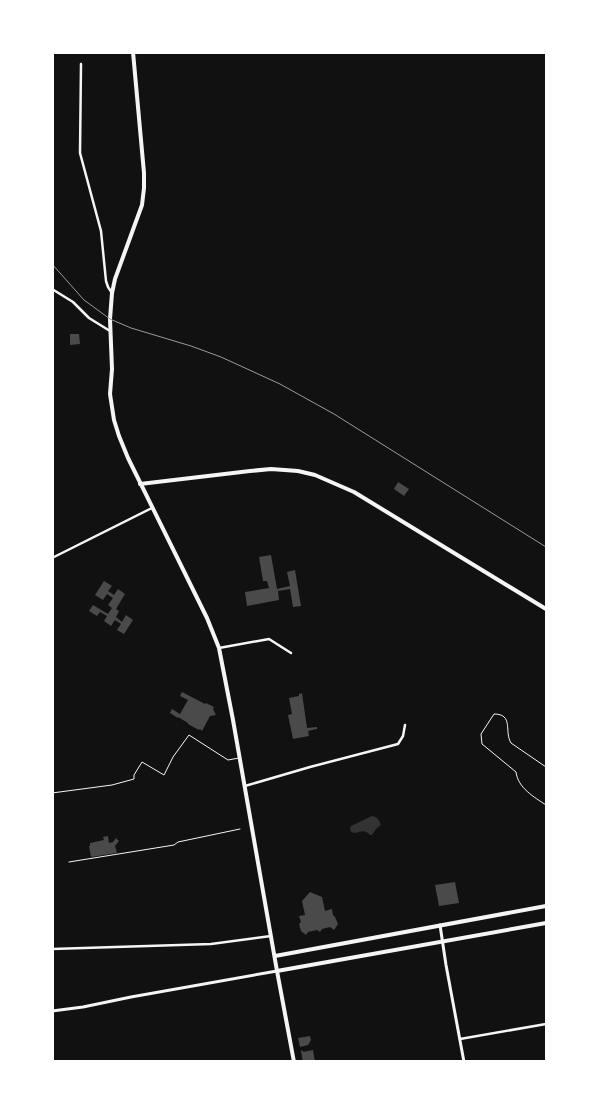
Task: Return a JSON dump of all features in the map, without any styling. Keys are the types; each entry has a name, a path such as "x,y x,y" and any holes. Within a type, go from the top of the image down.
{"main road":[{"path":"133,52 144,173 143,196 112,293 110,332 112,369 110,394 114,420 128,458 207,618 219,648 294,1062"},
{"path":"140,484 266,470 315,475 354,492 546,609"},
{"path":"275,956 546,906"},
{"path":"278,971 546,923"}],"street":[{"path":"81,64 80,153 101,231 106,281 112,293"},
{"path":"52,289 72,301 89,318 110,332"},
{"path":"52,558 152,508"},
{"path":"219,648 269,639 291,653"},
{"path":"245,786 398,744 403,736 405,725"},
{"path":"440,925 464,1062"},
{"path":"52,949 211,944 271,936"},
{"path":"52,1011 278,971"},
{"path":"460,1039 546,1024"}],"lane":[{"path":"546,768 511,743 508,737 507,720 499,714 494,714 481,734 482,744 516,772 517,779 524,789 546,805"},
{"path":"52,793 112,785 134,779 134,775 142,762 164,775 173,757 189,734 228,760 240,758"}],"path":[{"path":"69,862 174,845 178,842 240,829"}],"shaded area":[{"path":"372,816 378,819 381,825 372,835 364,831 351,832 351,826"}],"building":[{"path":"70,334 79,334 80,344 70,345"},
{"path":"398,482 409,489 404,496 394,489"},
{"path":"271,555 277,589 290,586 287,572 295,570 301,606 293,607 290,589 278,591 279,600 247,606 245,592 269,588 267,581 263,581 259,557"},
{"path":"104,581 112,586 108,591 114,595 118,589 125,594 116,609 119,611 116,617 122,622 126,615 133,620 124,634 117,630 121,624 115,620 111,626 104,621 107,616 100,612 97,616 89,611 93,605 108,614 112,608 108,605 113,598 107,594 103,600 95,595"},
{"path":"182,692 214,707 216,715 210,716 202,731 170,713 172,709 180,714 188,700 180,696"},
{"path":"302,693 307,728 317,727 317,729 308,731 309,736 293,739 288,715 292,714 289,698 299,696"},
{"path":"108,836 109,843 113,842 116,838 119,841 115,846 117,853 91,857 90,843 104,840 103,837"},
{"path":"455,882 459,903 439,906 435,885"},
{"path":"310,892 322,897 325,911 332,909 338,924 334,930 330,927 322,929 320,932 317,930 308,932 306,935 301,931 299,916 305,915 302,901"},
{"path":"310,1036 311,1040 308,1045 300,1047 298,1038"},
{"path":"303,1050 303,1052 313,1050 315,1062 303,1062 301,1051"}],"railway":[{"path":"52,264 84,300 110,319 131,328 221,357 280,384 334,414 546,547"}]}
